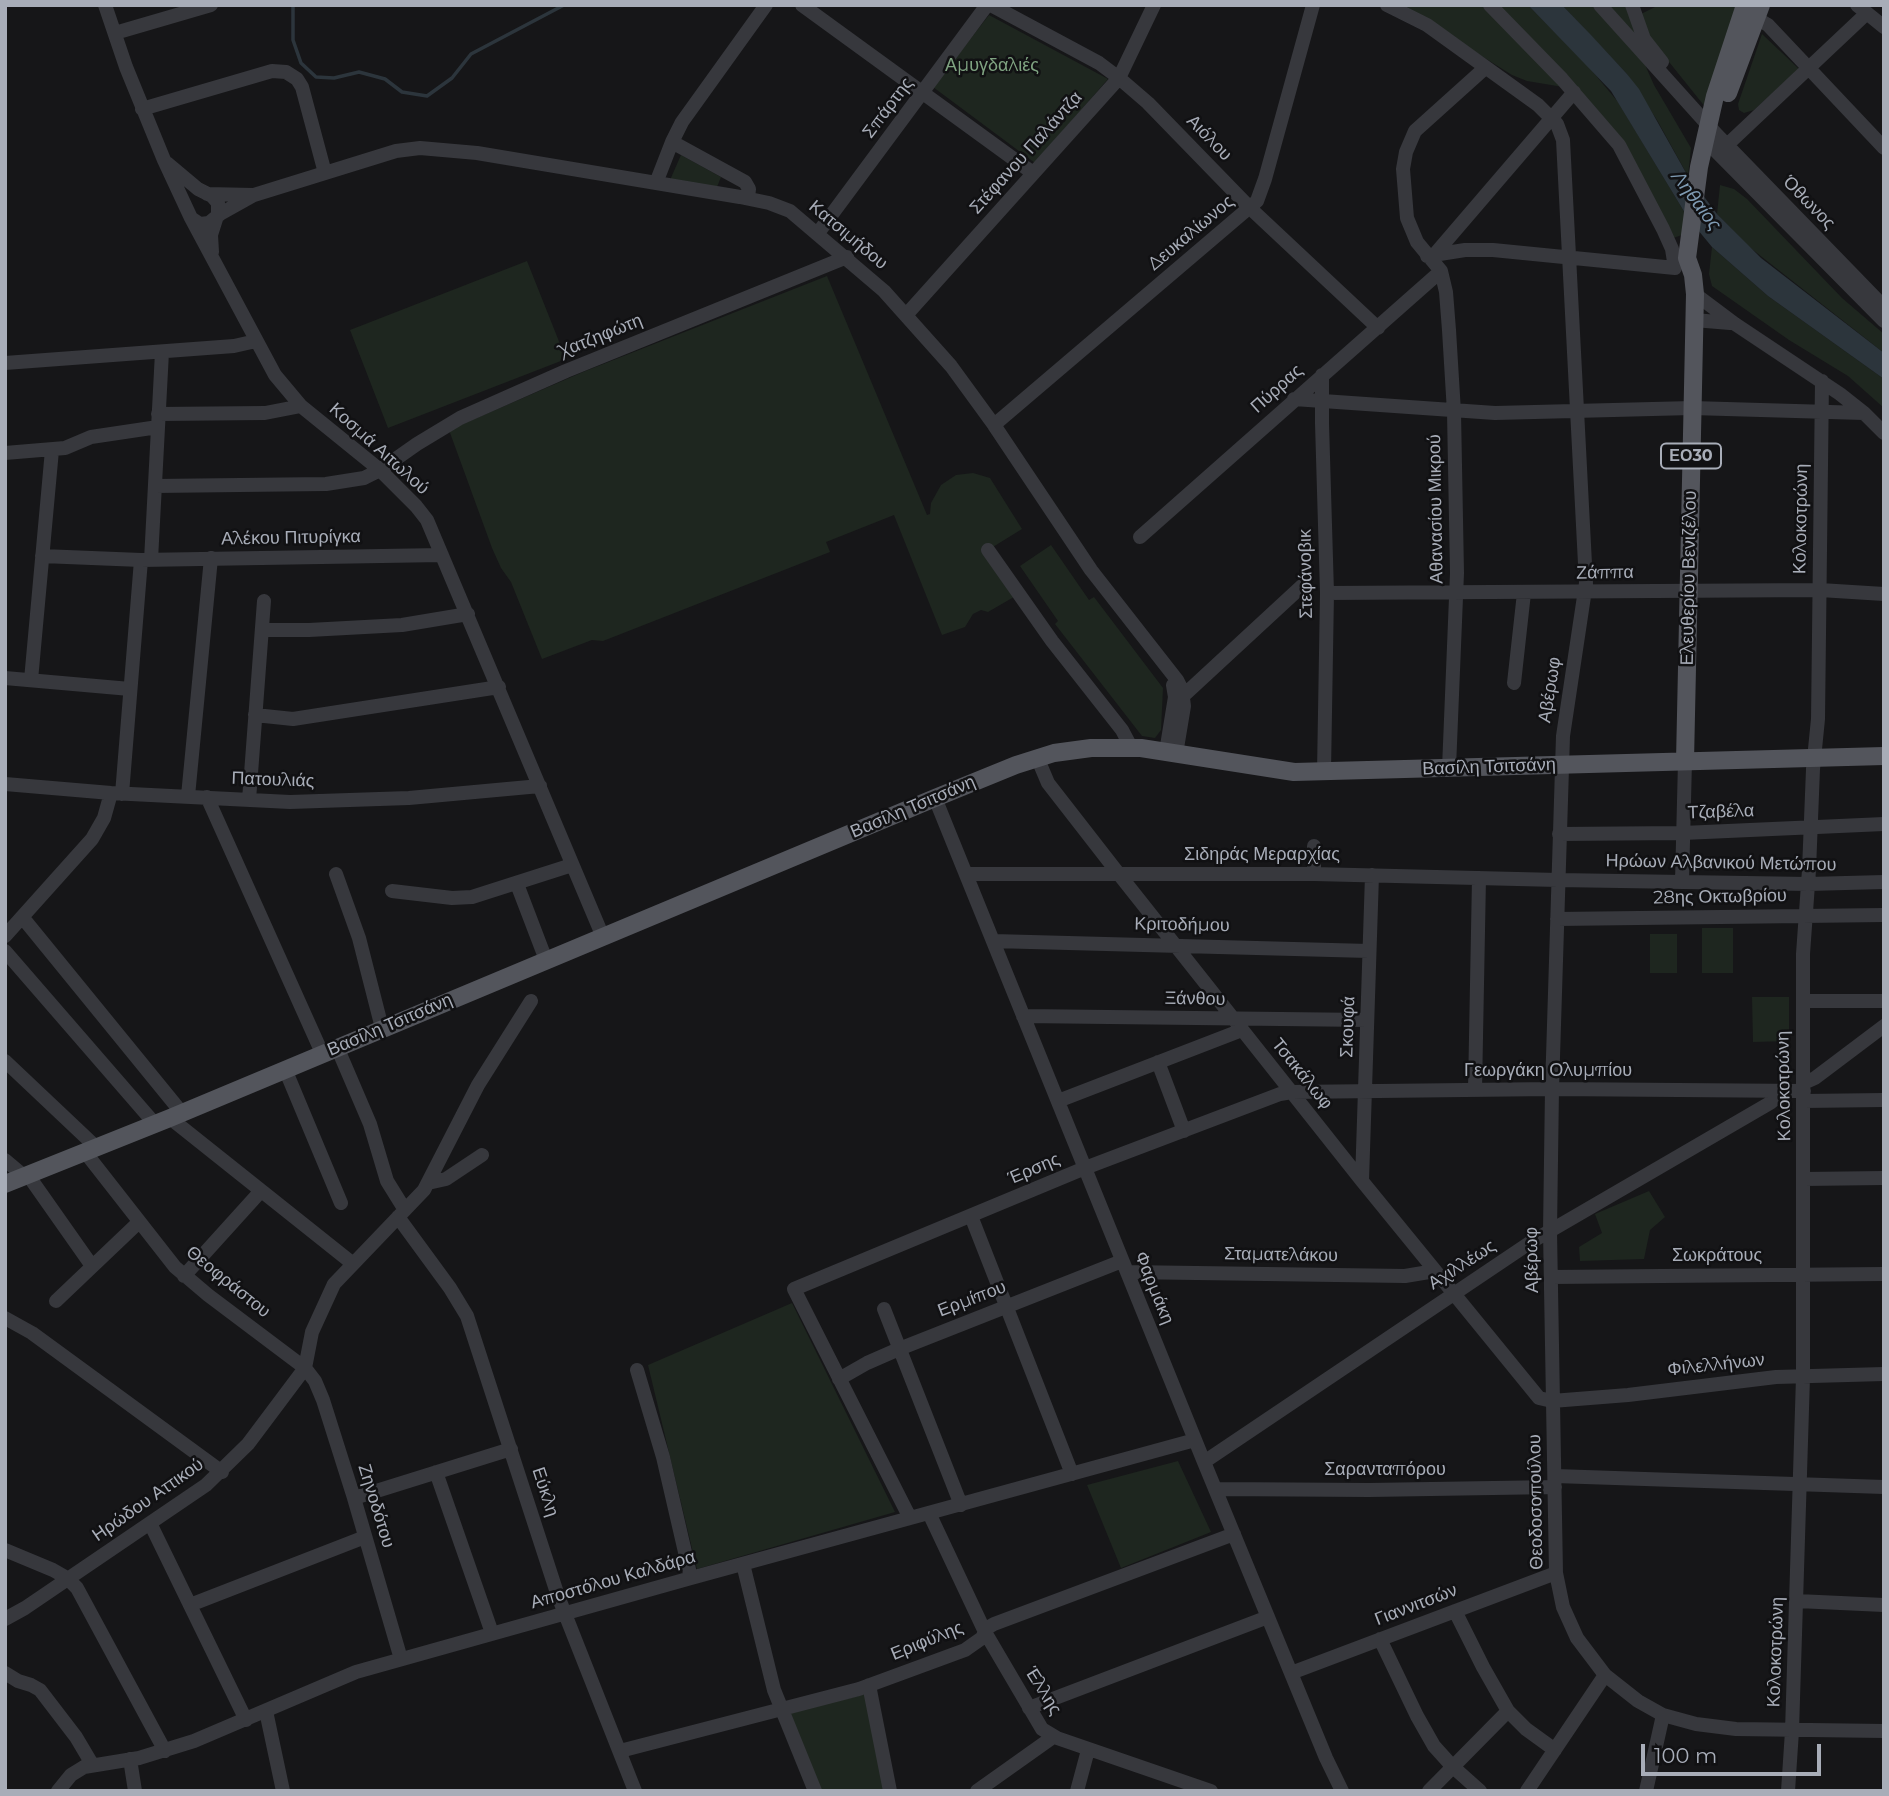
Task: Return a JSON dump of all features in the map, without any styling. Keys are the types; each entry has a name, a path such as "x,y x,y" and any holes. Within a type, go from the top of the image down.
{"main road":[{"name":"Ελευθερίου Βενιζέλου","path":"1685,761 1695,294 1689,266 1704,177 1751,10"},
{"name":"Βασίλη Τσιτσάνη","path":"5,1184 1038,757 1069,750 1131,747 1282,771 1324,772 1884,756"}],"street":[{"name":"Κοσμά Αιτωλού","path":"105,5 163,160 275,375 301,406 380,470 423,514 499,687 603,937"},
{"path":"115,33 211,5"},
{"path":"656,183 672,142 691,108 766,5"},
{"path":"802,5 1033,173"},
{"name":"Σπάρτης","path":"818,233 989,5"},
{"name":"Αιόλου","path":"989,5 1099,63 1119,78 1156,110 1250,208 1378,328"},
{"name":"Στέφανου Παλάντζα","path":"907,314 1119,78 1154,5"},
{"name":"Δευκαλίωνος","path":"994,425 1257,201 1313,5"},
{"path":"1387,5 1417,18 1551,117"},
{"path":"1490,5 1609,132 1627,157 1669,241 1689,266"},
{"path":"1600,5 1689,104 1714,139 1878,302 1884,321"},
{"path":"1632,5 1644,39 1681,88 1689,104"},
{"path":"1714,139 1810,68 1862,9 1884,27"},
{"path":"1751,10 1810,68 1884,148"},
{"path":"1441,271 1415,237 1405,211 1404,169 1408,144 1419,127 1485,68"},
{"path":"142,109 272,71 286,72 293,75 302,87 325,173"},
{"path":"1431,255 1574,92"},
{"name":"Αβέρωφ","path":"1551,117 1563,140 1585,592 1561,765 1552,1089 1552,1401"},
{"path":"672,142 747,185 748,198"},
{"name":"Κατσιμήδου","path":"254,195 396,151 434,148 748,198 790,211 847,257 907,314 951,366 1091,570 1179,688"},
{"path":"163,160 218,203 211,235 214,259"},
{"path":"722,194 730,174"},
{"path":"208,194 254,195 205,224 190,214 194,197 208,194"},
{"path":"1431,255 1479,249 1569,259 1689,266"},
{"name":"Χατζηφώτη","path":"155,486 326,484 351,481 380,470 460,418 566,371 847,257"},
{"name":"Πύρρας","path":"1140,537 1441,271"},
{"name":"Αθανασίου Μικρού","path":"1441,271 1446,292 1454,412 1456,594 1449,768"},
{"path":"1695,294 1735,324 1822,381 1864,413 1884,433"},
{"path":"1694,320 1735,324"},
{"path":"5,363 234,346 256,341"},
{"path":"5,936 92,839 117,793 155,486 162,352"},
{"name":"Στεφάνοβικ","path":"1322,375 1327,593 1324,772"},
{"name":"Κολοκοτρώνη","path":"1788,1791 1797,1601 1803,1377 1803,1001 1805,916 1818,719 1822,381"},
{"path":"1294,399 1454,412 1692,408 1864,413"},
{"path":"5,453 74,446 91,437 158,420 265,413 301,406"},
{"path":"31,680 52,450"},
{"path":"988,550 1052,641 1122,730 1131,747"},
{"name":"Αλέκου Πιτυρίγκα","path":"42,556 146,560 442,555"},
{"path":"188,796 211,558"},
{"path":"1171,753 1184,710 1179,688 1208,673 1302,586"},
{"name":"Ζάππα","path":"1327,593 1820,590 1884,594"},
{"path":"1514,683 1524,593"},
{"path":"249,800 264,601"},
{"path":"262,630 402,625 467,614"},
{"path":"5,678 130,689"},
{"path":"255,715 293,719 499,687"},
{"name":"Τσακάλωφ","path":"1038,757 1048,783 1362,1181 1534,1394 1552,1401"},
{"name":"Ελευθερίου Βενιζέλου","path":"1682,882 1685,761"},
{"name":"Πατουλιάς","path":"5,784 249,800 363,800 540,786"},
{"name":"Εύκλη","path":"207,797 329,1050 370,1124 387,1181 402,1214 467,1316 565,1613 635,1791"},
{"name":"Φαρμάκη","path":"935,798 1204,1462 1342,1791"},
{"name":"Τζαβέλα","path":"1559,834 1884,824"},
{"path":"1314,846 1314,874"},
{"path":"392,891 452,898 472,897 572,865"},
{"path":"336,874 359,938 382,1028"},
{"name":"Σιδηράς Μεραρχίας","path":"965,874 1314,874 1558,880"},
{"name":"Σκουφά","path":"1362,1181 1372,875"},
{"path":"1475,1090 1479,878"},
{"name":"Ηρώων Αλβανικού Μετώπου","path":"1558,880 1808,884 1884,882"},
{"path":"517,884 546,960"},
{"name":"28ης Οκτωβρίου","path":"1557,919 1884,915"},
{"path":"23,918 169,1118"},
{"name":"Κριτοδήμου","path":"993,941 1369,951"},
{"path":"5,951 169,1118 352,1263"},
{"name":"Ηρώδου Αττικού","path":"5,1619 25,1608 222,1472 248,1444 305,1368 307,1344 323,1304 339,1277 402,1214 428,1183 478,1085 531,1001"},
{"path":"1803,1001 1884,1001"},
{"name":"Ξάνθου","path":"1023,1016 1367,1020"},
{"path":"1804,1092 1815,1078 1884,1026"},
{"path":"1058,1101 1242,1030"},
{"name":"Θεοφράστου","path":"5,1061 90,1150 139,1222 184,1276 305,1368"},
{"path":"1158,1062 1184,1130"},
{"path":"285,1069 341,1203"},
{"name":"Γεωργάκη Ολυμπίου","path":"1292,1092 1552,1089 1785,1091 1884,1100"},
{"name":"Αχιλλέως","path":"1204,1462 1453,1293 1550,1231 1770,1103 1785,1091"},
{"name":"Έρσης","path":"839,1379 794,1289 1085,1168 1292,1092"},
{"path":"428,1183 446,1178 482,1155"},
{"path":"5,1160 26,1176 92,1266"},
{"path":"1804,1179 1884,1178"},
{"path":"184,1276 260,1192"},
{"path":"971,1216 1072,1474"},
{"path":"56,1301 139,1222"},
{"name":"Σταματελάκου","path":"1124,1266 1405,1276 1435,1271"},
{"name":"Ερμίπου","path":"839,1379 900,1349 1006,1307 1124,1266"},
{"name":"Σωκράτους","path":"1551,1277 1884,1274"},
{"path":"884,1309 961,1505"},
{"path":"5,1318 32,1333 222,1472"},
{"name":"Ζηνοδότου","path":"305,1368 315,1381 323,1400 401,1659"},
{"path":"637,1370 663,1457 691,1578"},
{"name":"Φιλελλήνων","path":"1552,1401 1628,1395 1757,1379 1884,1374"},
{"path":"839,1379 910,1518"},
{"name":"Θεοδοσοπούλου","path":"1552,1401 1556,1573 1560,1596 1569,1622 1587,1654 1605,1675 1638,1701 1663,1715 1721,1727 1792,1731 1884,1731"},
{"name":"Αποστόλου Καλδάρα","path":"58,1791 71,1775 92,1764 165,1751 246,1720 341,1678 401,1659 1195,1440"},
{"path":"354,1498 511,1448"},
{"path":"436,1472 492,1633"},
{"name":"Σαρανταπόρου","path":"1216,1489 1369,1490 1555,1481 1884,1487"},
{"name":"Έλλης","path":"929,1513 985,1632 1038,1724 1053,1737 1179,1786 1211,1791"},
{"path":"150,1523 246,1720"},
{"name":"Εριφύλης","path":"620,1751 869,1685 965,1650 982,1638 993,1623 1234,1534"},
{"path":"190,1605 365,1537"},
{"path":"5,1550 67,1578 81,1593 165,1751"},
{"path":"743,1564 780,1709 815,1791"},
{"name":"Γιαννιτσών","path":"1291,1673 1556,1573"},
{"path":"1797,1601 1884,1605"},
{"path":"1455,1611 1508,1711 1526,1729 1555,1750"},
{"path":"1029,1708 1268,1617"},
{"path":"1380,1639 1428,1736 1452,1766 1480,1791"},
{"path":"5,1672 40,1690 76,1737 92,1764"},
{"path":"1527,1791 1605,1675"},
{"path":"869,1685 890,1791"},
{"path":"266,1711 283,1791"},
{"path":"1429,1791 1508,1711"},
{"path":"1646,1791 1663,1715"},
{"path":"977,1791 1053,1737"},
{"path":"1077,1791 1088,1749"},
{"path":"130,1759 135,1791"}],"green space":[{"path":"1400,5 1528,5 1588,66 1618,102 1685,213 1682,235 1673,238 1575,89 1527,81 1512,75"},
{"path":"1562,5 1625,5 1633,18 1659,5 1740,5 1706,108 1649,37 1644,43 1646,67 1654,85 1691,148 1688,176 1657,120 1627,74"},
{"name":"Αμυγδαλιές","path":"989,15 1108,79 1035,163 933,87"},
{"path":"1762,34 1799,69 1754,110 1744,113 1739,110 1738,104"},
{"path":"681,155 721,177 717,187 670,180"},
{"path":"1720,185 1734,189 1747,199 1842,298 1884,334 1884,353 1748,246 1717,214"},
{"path":"1712,247 1768,296 1884,379 1884,408 1848,376 1789,340 1712,286 1709,274"},
{"path":"527,261 566,359 388,428 350,330"},
{"path":"827,276 927,515 930,514 931,503 941,485 956,475 973,473 990,478 1022,529 988,550 1019,594 988,612 981,610 973,614 965,627 942,635 894,515 826,542 830,552 603,641 592,640 542,659 511,582 492,548 449,430 583,372"},
{"path":"1051,545 1089,600 1094,597 1163,688 1161,730 1155,738 1142,736 1055,624 1058,621 1020,566"},
{"path":"1702,928 1733,928 1733,973 1702,973"},
{"path":"1650,934 1677,934 1677,973 1650,973"},
{"path":"1752,997 1789,997 1789,1041 1753,1042"},
{"path":"1649,1191 1665,1217 1650,1230 1644,1259 1580,1261 1579,1247 1602,1233 1595,1214"},
{"path":"792,1303 895,1512 697,1569 648,1365"},
{"path":"1178,1461 1211,1532 1121,1568 1087,1485"},
{"path":"866,1694 885,1791 821,1791 789,1713"}],"water":[{"name":"Ληθαίος","path":"1528,5 1562,5 1591,35 1639,89 1685,171 1717,214 1761,258 1884,353 1884,379 1768,296 1712,247 1688,218 1611,91"}],"waterway":[{"path":"293,5 293,40 301,63 316,77 334,78 359,72 385,79 402,92 427,96 452,78 471,54 564,5"}]}
